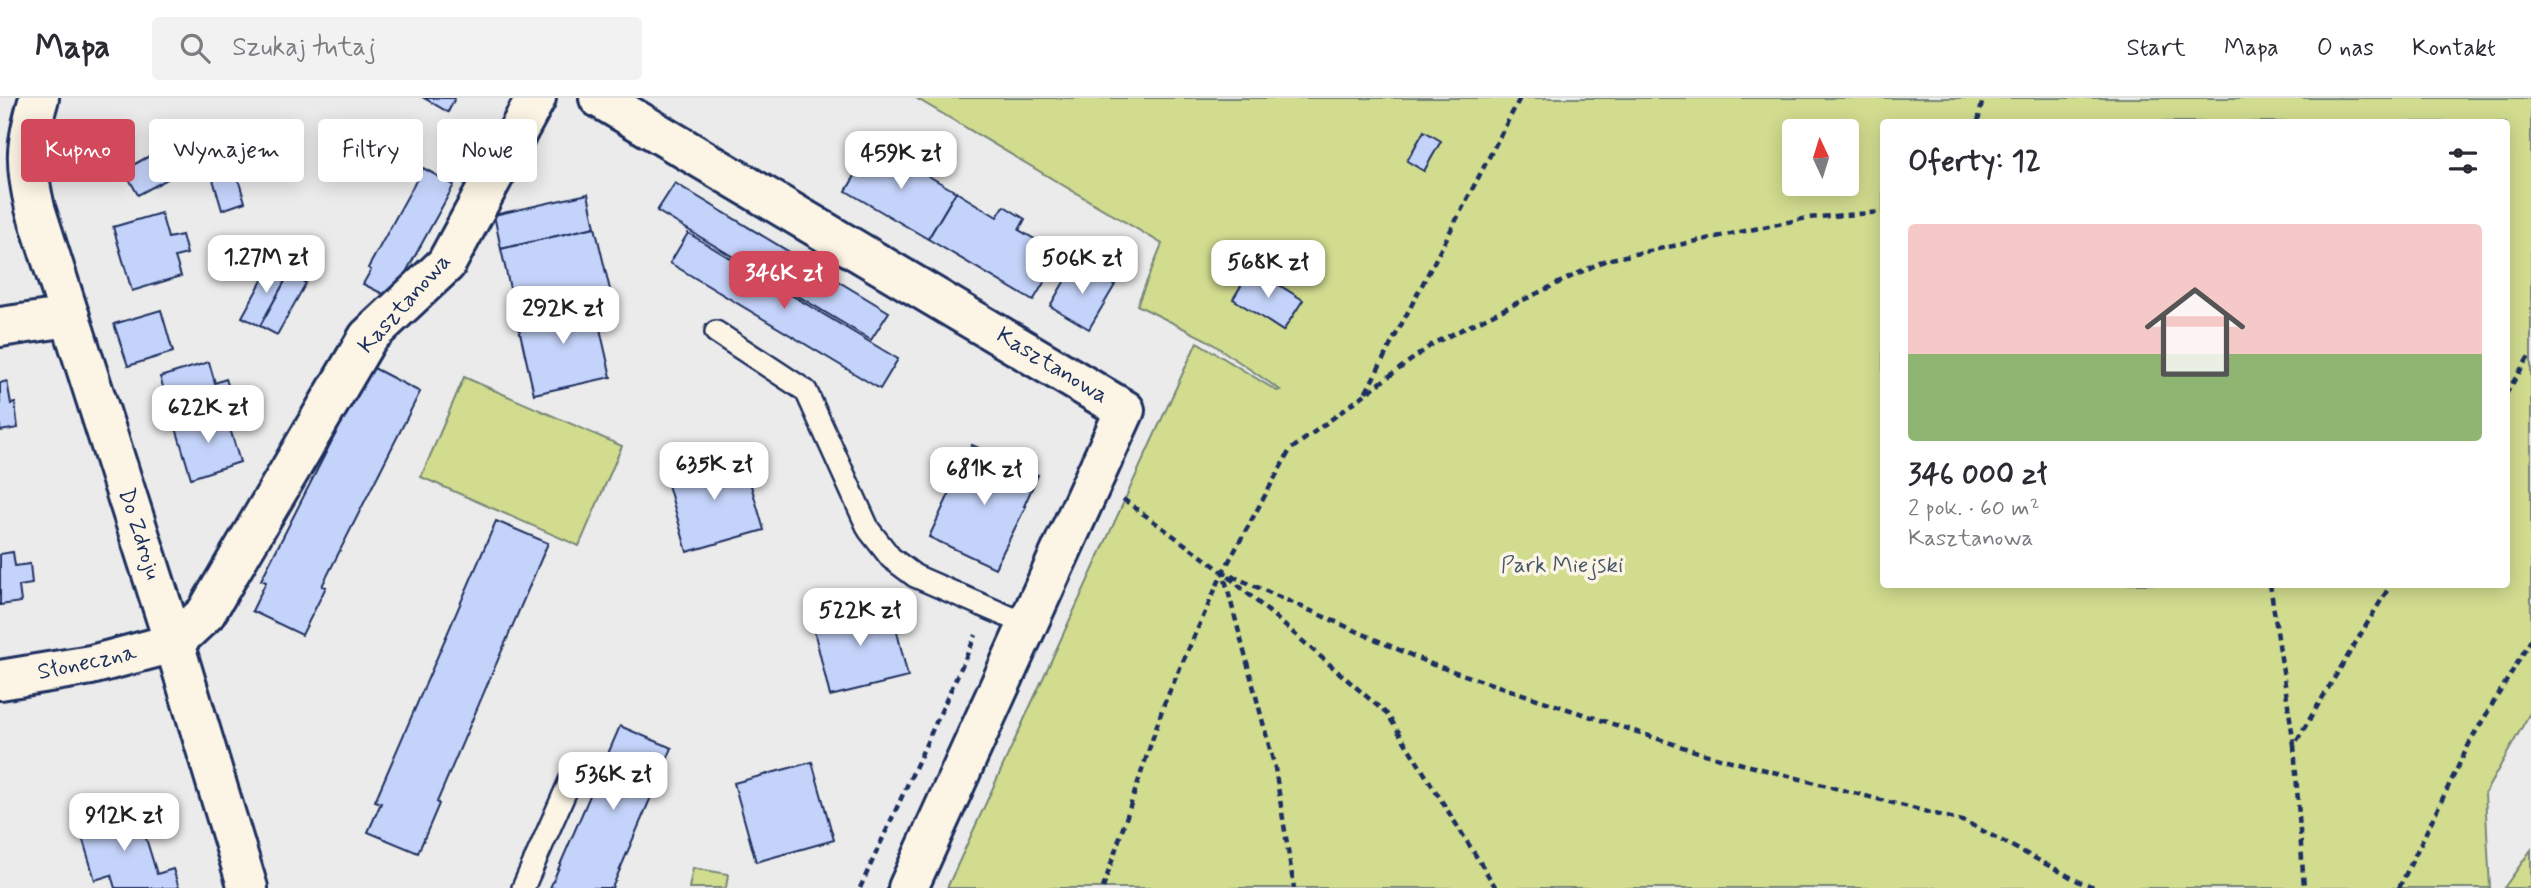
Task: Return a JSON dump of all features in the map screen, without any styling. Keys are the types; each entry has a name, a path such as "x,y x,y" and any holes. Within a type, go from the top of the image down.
{"street":[{"name":"Do Zdroju","path":"39,98 28,138 28,176 35,208 174,643 248,888"},
{"name":"Kasztanowa","path":"174,643 206,612 368,338 446,264 536,98"},
{"name":"Kasztanowa","path":"599,98 1125,410 908,888"},
{"path":"0,327 70,317"},
{"name":"Słoneczna","path":"0,680 91,665 174,643"}],"lane":[{"path":"716,332 806,391 869,530 891,558 915,576 1028,625"},
{"path":"523,888 570,781"}],"path":[{"path":"1365,394 1520,98"},
{"path":"1980,119 1983,98"},
{"path":"1103,888 1164,704 1223,572 1290,450 1434,343 1606,260 1807,218 1880,212"},
{"path":"2510,387 2531,353"},
{"path":"1094,477 1223,572 1388,715 1496,888"},
{"path":"1223,572 1275,768 1294,888"},
{"path":"1223,572 1431,664 1704,754 1966,822 2082,883 2098,888"},
{"path":"2271,588 2294,745 2304,888"},
{"path":"2294,745 2389,588"},
{"path":"860,888 988,608"},
{"path":"2399,888 2471,740 2531,640"}],"green space":[{"name":"Park Miejski","path":"916,98 2531,98 2531,711 2485,793 2490,888 947,888 1197,342 1277,391 1280,390 1207,340 1137,305 1162,244"},
{"path":"464,377 622,446 579,546 421,477"},
{"path":"2531,850 2531,888 2504,888"},
{"path":"693,868 728,874 726,888 689,888"}],"building":[{"path":"424,98 455,98 448,112"},
{"path":"1424,131 1441,141 1424,171 1407,161"},
{"path":"874,144 956,192 928,239 846,191"},
{"path":"149,156 149,182 162,182 138,195 131,182 135,182 135,164"},
{"path":"423,168 437,176 437,182 454,185 399,285 397,284 389,297 363,284 371,270 368,268 415,182 423,182"},
{"path":"214,182 239,182 245,202 222,210"},
{"path":"675,183 889,312 871,340 657,211"},
{"path":"956,192 997,217 1004,206 1025,219 1019,230 1061,254 1033,301 928,239"},
{"path":"588,194 595,227 501,249 494,215"},
{"path":"161,213 168,238 182,235 187,254 175,257 181,276 132,291 113,227"},
{"path":"595,227 611,294 516,315 501,249"},
{"path":"688,233 898,359 880,389 670,263"},
{"path":"1075,263 1115,285 1089,329 1050,306"},
{"path":"271,264 289,274 260,326 242,317"},
{"path":"1252,268 1303,300 1283,331 1233,299"},
{"path":"289,274 306,283 277,335 260,326"},
{"path":"593,298 611,377 534,394 516,315"},
{"path":"161,310 173,352 128,366 114,324"},
{"path":"209,362 215,383 226,379 232,397 222,400 225,412 176,428 160,377"},
{"path":"370,366 420,392 322,586 326,587 302,635 252,611 266,582 261,580"},
{"path":"7,381 11,404 15,403 18,428 0,431 0,383"},
{"path":"225,412 240,462 191,478 176,428"},
{"path":"972,445 1038,475 1026,506 995,568 929,537"},
{"path":"741,451 764,530 687,552 665,474"},
{"path":"496,521 548,543 437,802 439,804 418,853 368,832 381,803 375,801"},
{"path":"13,552 15,566 30,564 32,584 19,586 21,602 0,605 0,554"},
{"path":"889,599 908,677 830,696 811,618"},
{"path":"620,726 672,748 612,888 550,888"},
{"path":"812,762 834,840 756,862 734,783"},
{"path":"137,809 157,874 173,869 179,888 115,888 111,875 95,880 79,827"}]}
